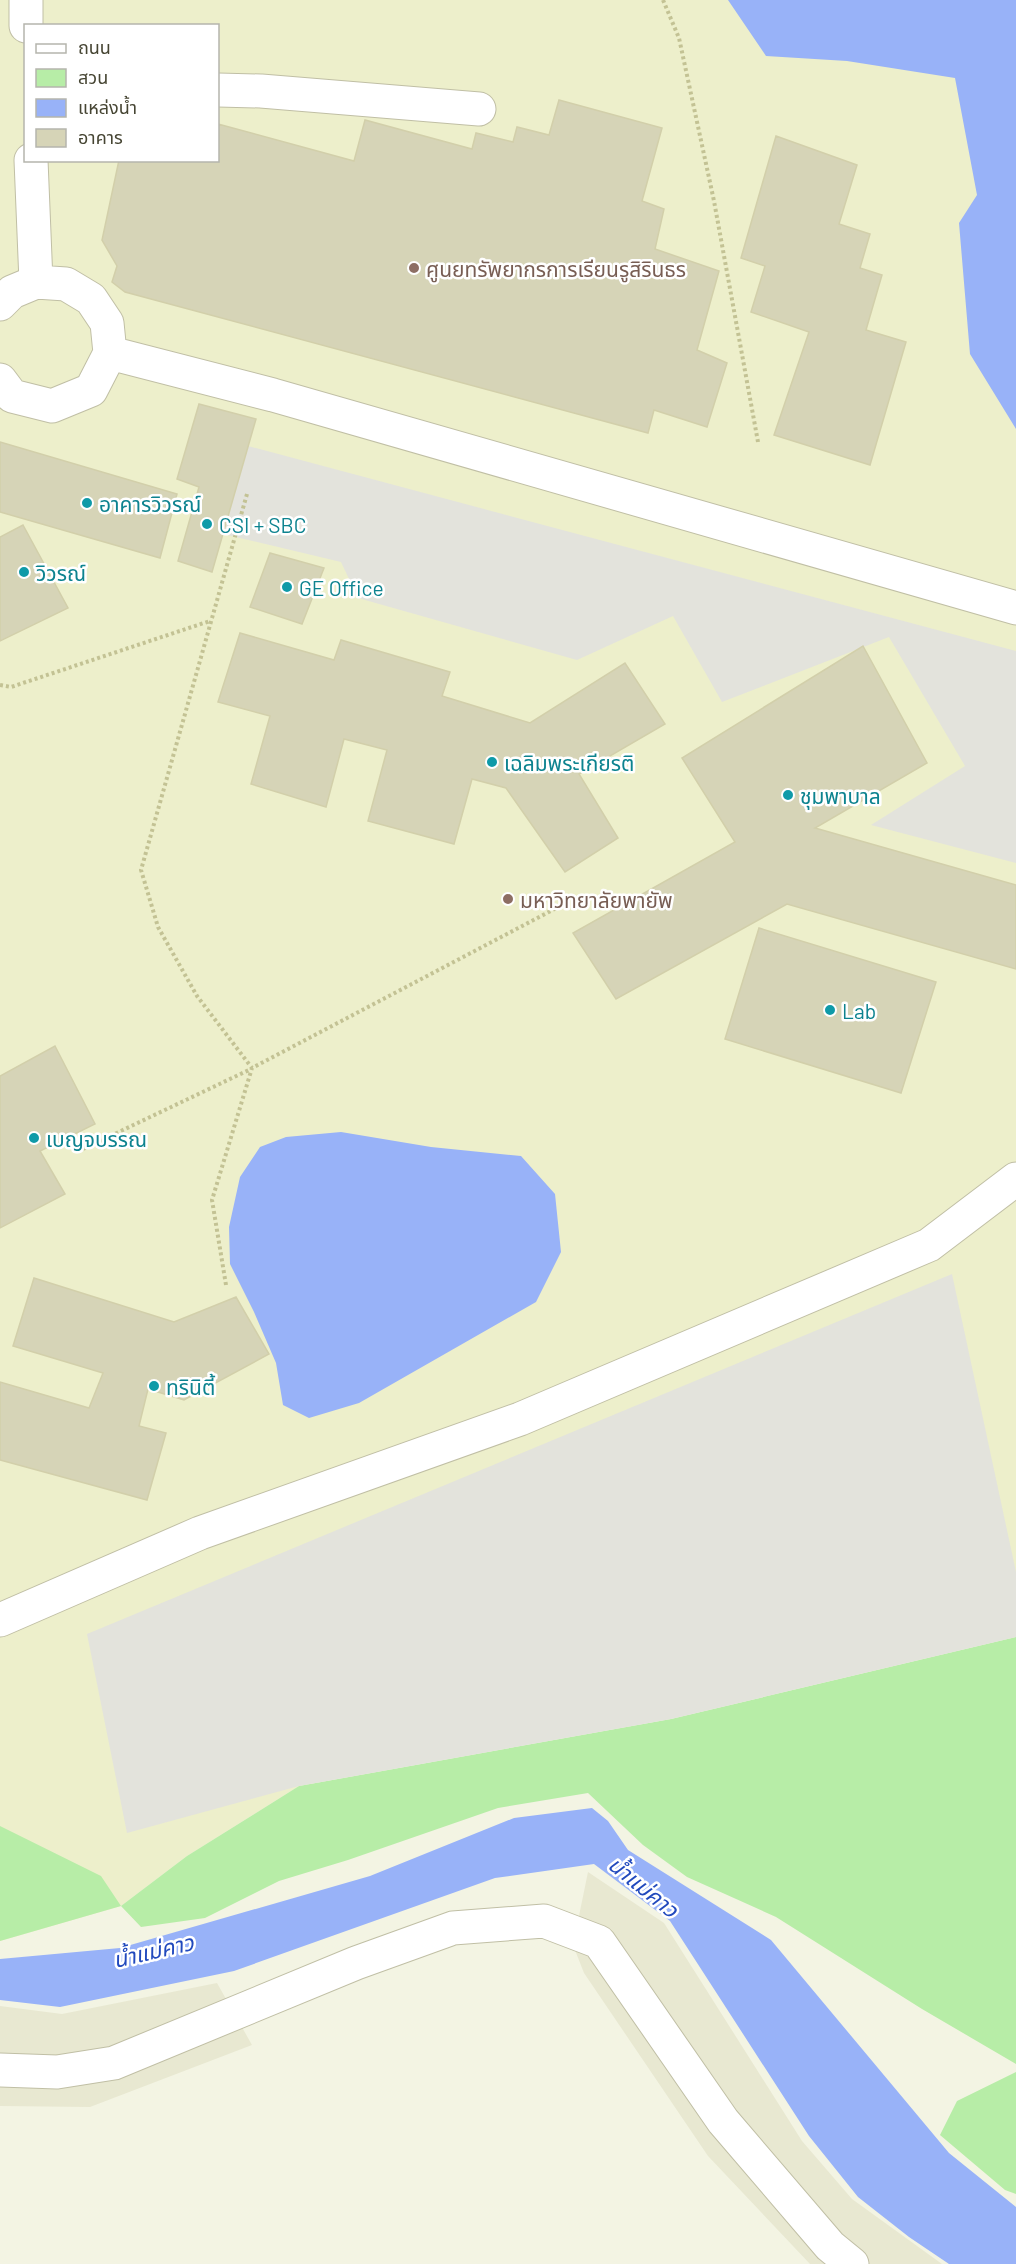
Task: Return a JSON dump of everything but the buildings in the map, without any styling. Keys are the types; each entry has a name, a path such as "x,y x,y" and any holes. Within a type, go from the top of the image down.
{"street":[{"path":"26,0 26,24"},
{"path":"219,90 261,91 479,109"},
{"path":"31,162 36,282"},
{"path":"0,304 12,292 36,282 66,284 91,299 107,323 110,352 91,390 52,406 12,396 0,380"},
{"path":"110,352 273,395 1016,608"},
{"path":"0,1620 200,1533 520,1419 929,1245 1016,1179"},
{"path":"0,2070 57,2072 114,2063 356,1962 453,1928 544,1921 599,1942 723,2121 830,2246 852,2264"}],"path":[{"path":"663,0 679,38 714,201 758,442"},
{"path":"247,494 141,870 158,927 196,996 252,1068"},
{"path":"0,685 11,687 210,621"},
{"path":"83,1149 252,1068 564,904"},
{"path":"226,1285 212,1200 252,1068"}],"shaded area":[{"name":"มหาวิทยาลัยพายัพ","path":"0,0 1016,0 1016,1637 299,1786 187,1856 121,1906 0,1941"},
{"path":"248,446 1016,651 1016,863 871,825 965,766 889,637 722,702 673,616 577,660 358,598 341,562 223,534"},
{"path":"952,1274 1016,1572 1016,1637 671,1719 299,1786 127,1833 87,1634"},
{"path":"588,1872 664,1923 802,2141 852,2199 942,2264 810,2264 708,2156 584,1973 573,1945"},
{"path":"217,1983 252,2045 90,2107 0,2106 0,2006 62,2014"}],"green space":[{"path":"1016,1637 1016,2064 922,2009 776,1917 687,1877 643,1845 588,1793 498,1808 348,1860 279,1881 205,1918 141,1927 121,1906 187,1856 299,1786 671,1719"},
{"path":"0,1826 101,1876 121,1906 0,1941"},
{"path":"1016,2072 1016,2194 1005,2190 940,2135 957,2101"}],"water":[{"path":"728,0 1016,0 1016,429 970,354 959,223 977,195 955,78 847,61 766,56"},
{"path":"341,1132 431,1147 521,1156 555,1194 561,1252 536,1302 359,1403 309,1418 283,1405 276,1363 230,1264 229,1227 240,1177 260,1147 286,1137"},
{"name":"น้ำแม่คาว","path":"592,1808 608,1821 628,1850 771,1940 949,2153 1016,2207 1016,2264 949,2264 909,2237 858,2197 809,2136 670,1921 594,1864 495,1878 234,1971 60,2007 0,2000 0,1959 120,1948 370,1876 514,1818"}],"place":[{"name":"ศูนยทรัพยากรการเรียนรูสิรินธร","path":"414,268"},
{"name":"อาคารวิวรณ์","path":"87,503"},
{"name":"CSI + SBC","path":"207,524"},
{"name":"วิวรณ์","path":"24,572"},
{"name":"GE Office","path":"287,587"},
{"name":"เฉลิมพระเกียรติ","path":"492,762"},
{"name":"ชุมพาบาล","path":"788,795"},
{"name":"มหาวิทยาลัยพายัพ","path":"508,899"},
{"name":"Lab","path":"830,1010"},
{"name":"เบญจบรรณ","path":"34,1138"},
{"name":"ทรินิตี้","path":"154,1386"}]}
